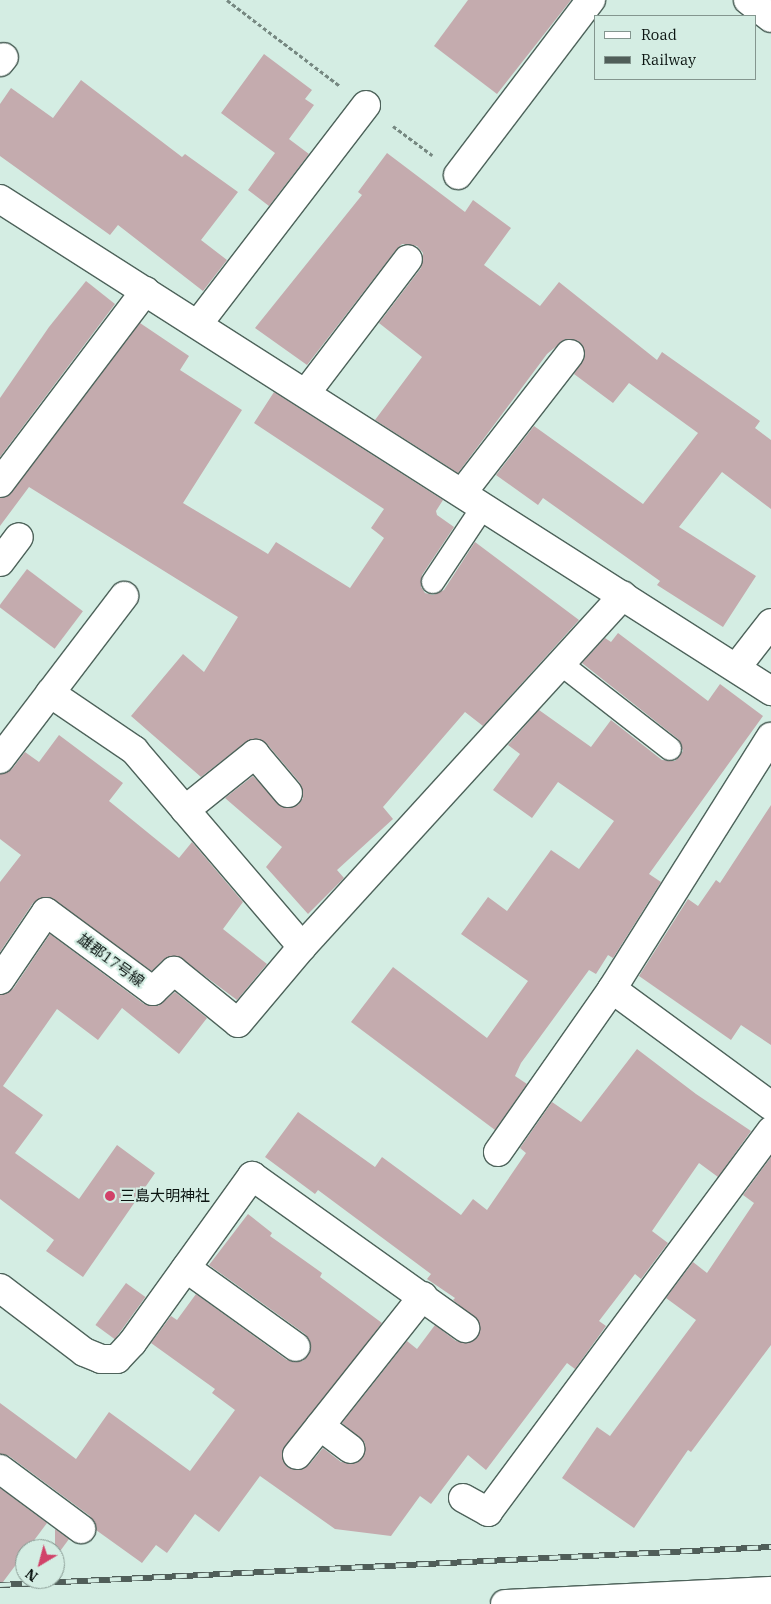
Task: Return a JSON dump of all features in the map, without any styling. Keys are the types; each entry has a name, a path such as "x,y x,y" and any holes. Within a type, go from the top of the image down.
{"street":[{"path":"458,175 591,0"},
{"path":"748,0 771,18"},
{"path":"198,324 366,105"},
{"path":"0,198 771,691"},
{"path":"306,394 408,259"},
{"path":"0,483 145,291"},
{"path":"472,500 570,354"},
{"path":"0,562 18,538"},
{"path":"50,693 134,750 302,947 623,595"},
{"path":"0,759 124,596"},
{"path":"736,668 771,623"},
{"path":"498,1152 612,989 771,737"},
{"path":"185,810 255,754 288,793"},
{"name":"雄郡17号線","path":"0,980 46,912 152,991 174,971 238,1023 302,947"},
{"path":"612,989 771,1106"},
{"path":"463,1498 488,1512 771,1131"},
{"path":"0,1288 84,1352 101,1359 117,1359 132,1343 252,1176 423,1296 465,1328"},
{"path":"186,1268 296,1347"},
{"path":"297,1455 423,1296"},
{"path":"320,1426 350,1449"},
{"path":"0,1469 81,1529"},
{"path":"505,1604 771,1591"}],"lane":[{"path":"433,582 472,500"},
{"path":"560,664 670,749"}],"building":[{"path":"468,0 571,0 497,94 434,46"},
{"path":"264,54 312,90 305,99 314,105 289,139 309,154 269,206 248,190 275,153 221,113"},
{"path":"81,80 182,157 185,154 238,192 201,240 227,260 203,291 118,225 110,235 0,156 0,104 11,88 53,118"},
{"path":"387,153 465,212 473,200 511,228 484,265 540,306 559,282 657,360 662,352 760,421 755,428 771,440 771,509 722,472 679,527 756,576 723,627 657,585 660,581 543,498 538,505 496,475 534,426 643,504 698,433 629,383 613,403 574,374 585,357 579,341 565,339 547,354 458,473 375,420 422,357 379,323 421,268 423,253 417,246 402,244 396,250 307,365 255,328 362,195 358,192"},
{"path":"86,281 115,304 0,457 0,398 49,327"},
{"path":"140,323 189,356 180,370 242,410 183,503 268,554 276,542 350,588 384,538 371,528 384,509 254,423 274,392 443,500 436,511 437,515 454,527 422,575 421,587 425,593 433,595 444,590 475,542 579,620 483,726 465,712 383,807 393,819 337,870 344,878 308,914 266,867 282,847 225,798 253,776 282,807 298,805 303,798 300,783 267,744 260,739 246,742 201,777 131,716 183,654 204,672 238,617 29,487 0,526 0,498 12,492"},
{"path":"27,569 83,611 55,649 0,608 0,605"},
{"path":"618,633 708,701 720,684 763,716 649,874 661,882 613,958 608,955 596,974 589,970 521,1063 515,1076 527,1084 495,1130 351,1022 393,967 487,1038 528,981 461,934 488,897 507,911 551,850 579,869 614,821 558,782 532,818 493,790 520,754 508,745 539,710 591,747 611,720 662,760 675,761 683,751 678,739 582,663 605,638 611,642"},
{"path":"59,735 123,783 109,801 179,858 192,842 243,902 223,929 267,964 237,1000 178,956 164,959 152,971 48,897 33,903 0,952 0,882 21,855 0,839 0,774 12,769 25,752 39,762"},
{"path":"771,805 771,1045 741,1025 731,1040 639,976 688,899 698,906 716,880 720,883"},
{"path":"50,934 144,1004 158,1006 175,992 207,1018 179,1054 122,1008 98,1040 57,1009 3,1086 43,1115 15,1153 79,1199 117,1145 155,1173 83,1277 46,1251 54,1240 0,1199 0,995 13,989"},
{"path":"637,1049 696,1094 751,1131 718,1177 699,1163 652,1231 668,1243 641,1279 635,1274 599,1321 606,1326 575,1369 567,1363 486,1470 468,1455 431,1504 420,1496 391,1536 335,1529 260,1476 219,1532 195,1514 167,1553 156,1545 142,1563 96,1530 90,1516 9,1456 0,1454 0,1403 76,1459 109,1412 190,1471 235,1410 212,1393 215,1389 151,1343 171,1316 177,1320 196,1294 287,1360 303,1361 311,1349 305,1334 209,1265 248,1214 272,1233 270,1236 322,1273 320,1277 382,1323 282,1453 287,1467 295,1470 309,1465 323,1448 341,1462 356,1463 363,1458 365,1443 342,1423 407,1341 417,1349 435,1325 456,1341 471,1342 478,1337 479,1322 453,1300 455,1298 427,1279 431,1274 318,1190 315,1194 265,1157 298,1112 375,1167 382,1157 461,1215 473,1199 487,1210 526,1153 520,1148 552,1102 581,1122"},
{"path":"771,1157 771,1345 691,1452 688,1450 634,1528 562,1478 597,1427 610,1436 696,1320 666,1298 693,1262 707,1273 754,1203 743,1195"},
{"path":"126,1283 145,1297 115,1339 95,1325"},
{"path":"0,1488 47,1523 35,1539 15,1539 15,1566 0,1586"},
{"path":"55,1529 69,1539 65,1544 65,1539 55,1539"}],"railway":[{"path":"0,1585 771,1547"}],"place":[{"name":"三島大明神社","path":"110,1196"}]}
